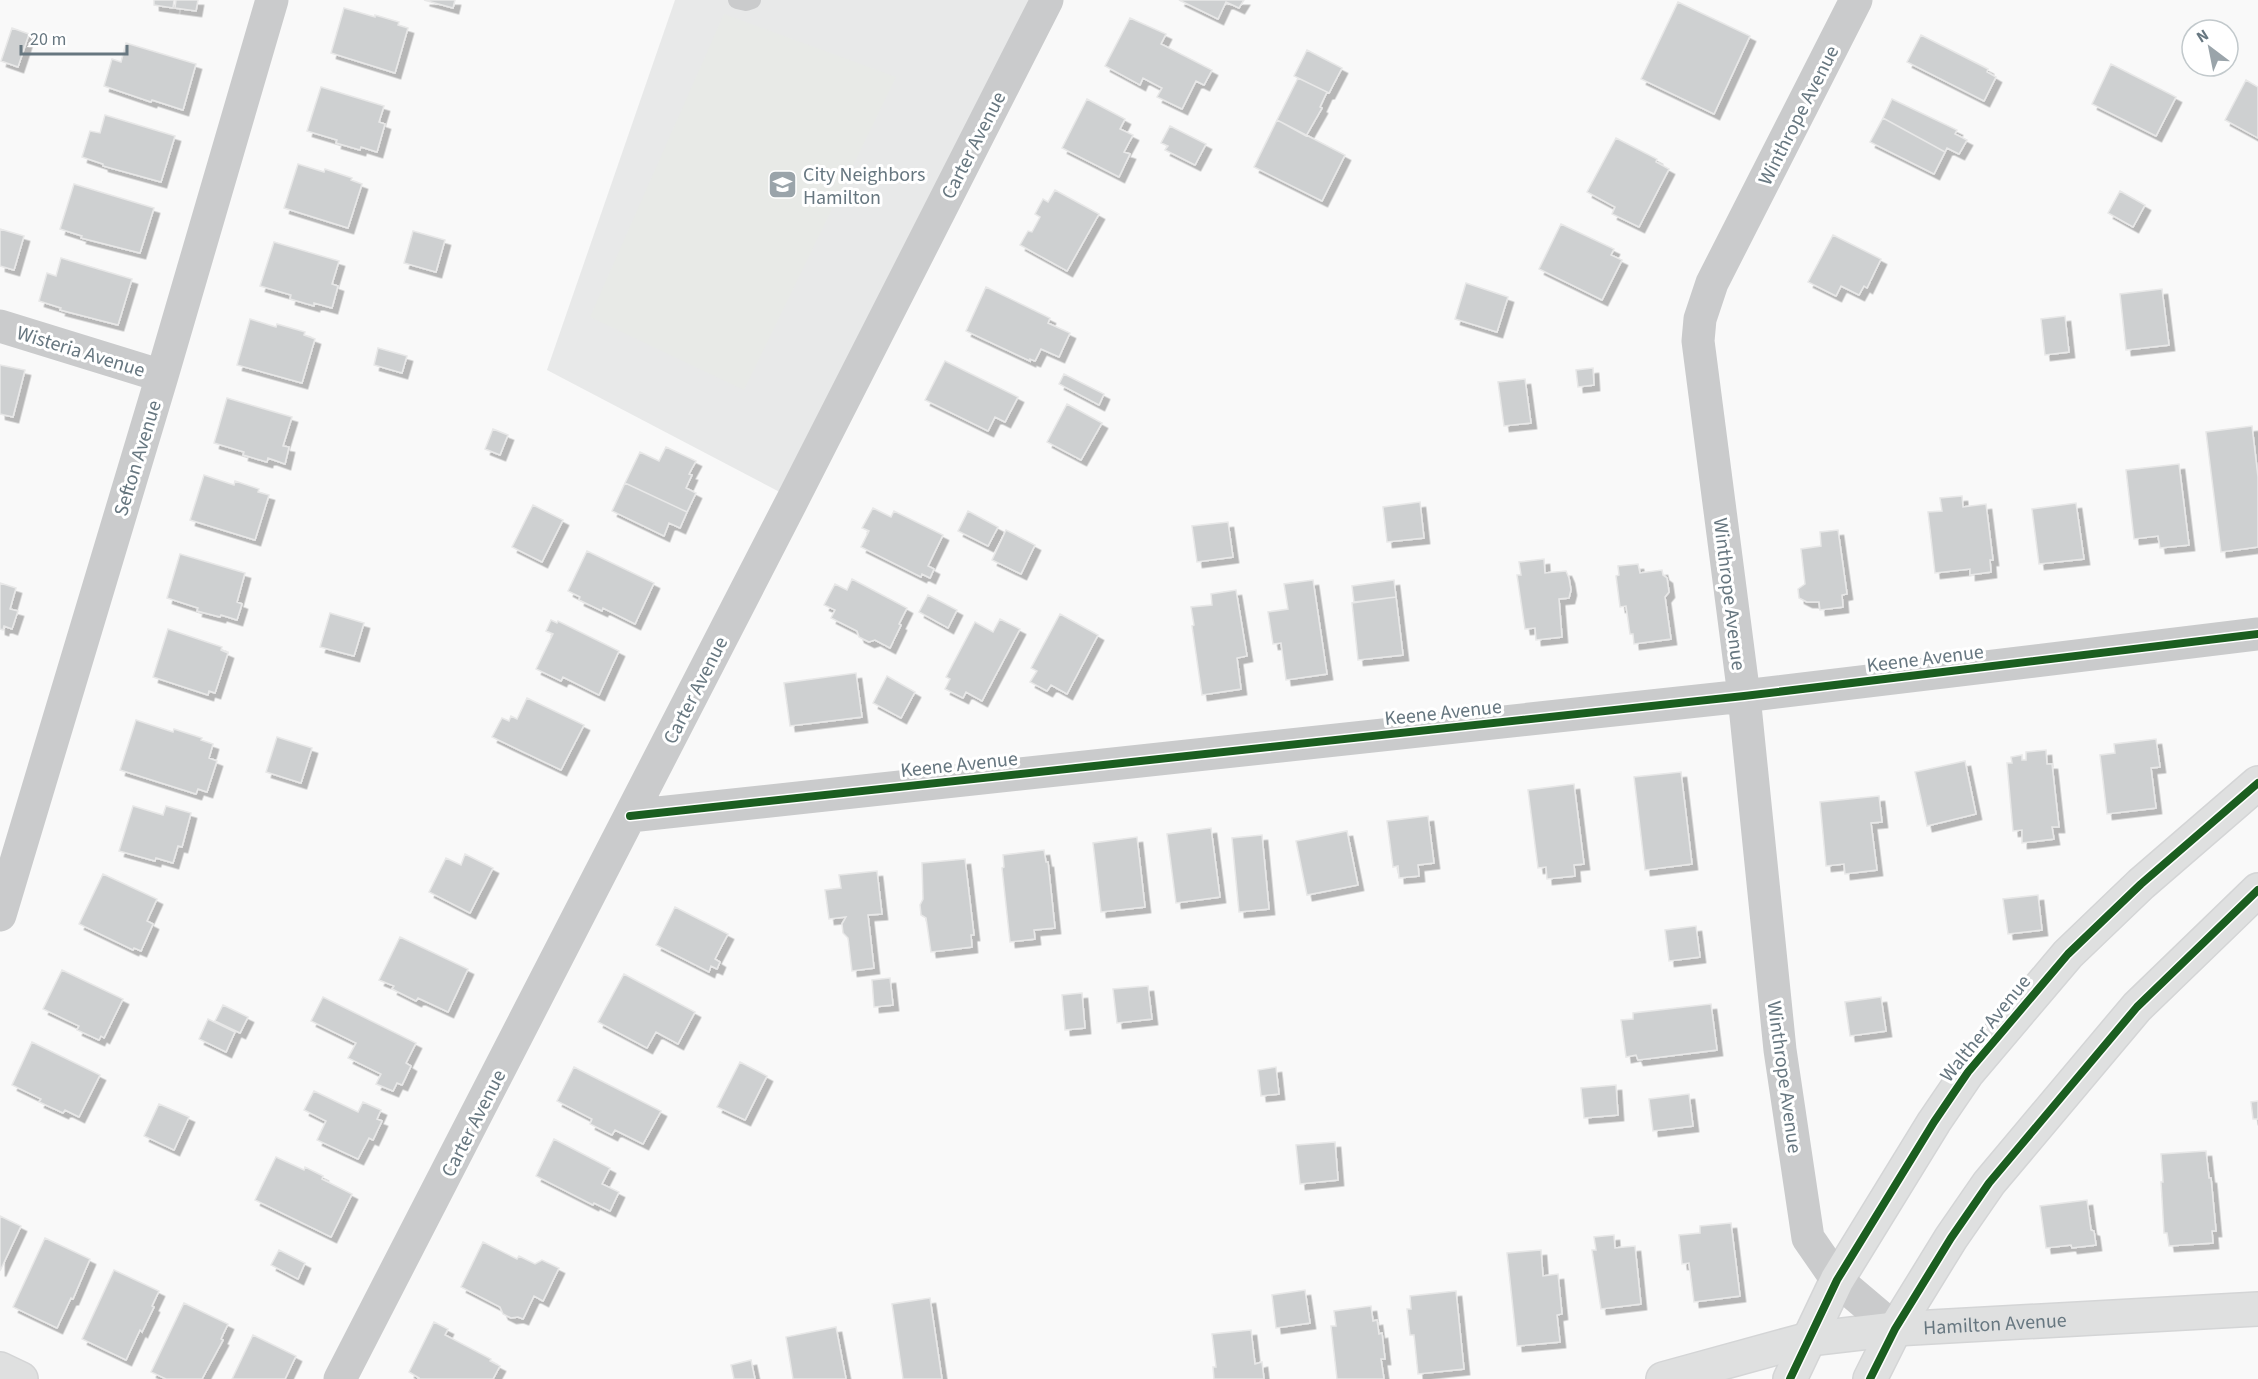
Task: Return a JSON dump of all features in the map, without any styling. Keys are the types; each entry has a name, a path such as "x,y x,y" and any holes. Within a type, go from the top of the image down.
{"main road":[{"name":"Walther Avenue","path":"1790,1379 1837,1280 1934,1122 1996,1036 2068,954 2125,899 2258,783"},
{"path":"1870,1379 1895,1329 1951,1238 1989,1183 2137,1007 2258,890"},
{"name":"Hamilton Avenue","path":"1663,1379 1809,1340 1895,1329 2258,1309"},
{"path":"0,1369 21,1379"}],"street":[{"name":"Sefton Avenue","path":"0,915 272,0"},
{"name":"Carter Avenue","path":"340,1379 1047,0"},
{"name":"Winthrope Avenue","path":"1857,0 1712,283 1700,319 1698,341 1744,696 1779,1050 1808,1238 1837,1280 1895,1329"},
{"name":"Wisteria Avenue","path":"0,326 162,376"},
{"name":"Keene Avenue","path":"630,816 1744,696 2258,634"}],"lane":[{"path":"737,0 746,2 752,0"}],"shaded area":[{"name":"City Neighbors Hamilton","path":"675,0 1047,0 793,499 547,370"},
{"path":"724,14 896,77 744,390 590,317"}],"building":[{"path":"154,0 174,0 173,8 154,5"},
{"path":"176,0 198,0 196,11 175,8"},
{"path":"424,0 455,0 453,8"},
{"path":"1179,0 1244,0 1239,8 1226,2 1218,19"},
{"path":"1678,2 1750,36 1714,114 1641,79"},
{"path":"344,8 399,22 398,25 408,28 395,73 331,53"},
{"path":"1130,18 1166,34 1161,44 1212,70 1204,85 1196,81 1182,109 1157,97 1162,88 1143,78 1140,85 1105,66"},
{"path":"12,28 29,34 18,67 1,61"},
{"path":"1921,35 1988,69 1987,72 1996,77 1984,101 1907,62"},
{"path":"126,43 196,64 183,110 104,86 112,59 121,62"},
{"path":"1307,50 1342,68 1329,93 1294,76"},
{"path":"2111,64 2176,97 2156,136 2092,104"},
{"path":"1298,78 1327,92 1320,107 1322,108 1306,136 1277,120"},
{"path":"2246,80 2258,87 2258,138 2225,120"},
{"path":"321,87 384,106 379,122 385,124 377,152 336,143 337,140 307,131"},
{"path":"1087,99 1125,119 1120,129 1133,135 1124,152 1130,154 1119,177 1062,148"},
{"path":"1892,99 1957,130 1955,134 1967,140 1959,154 1947,148 1945,152 1883,118"},
{"path":"105,115 175,136 161,182 103,166 103,164 82,157 90,131 100,133"},
{"path":"1883,118 1945,152 1934,174 1870,142"},
{"path":"1277,120 1345,155 1322,201 1254,167"},
{"path":"1170,126 1206,144 1195,165 1165,150 1168,146 1161,143"},
{"path":"1616,138 1657,159 1656,162 1669,169 1639,227 1612,214 1615,207 1587,192"},
{"path":"298,164 324,172 325,169 352,178 351,180 362,184 348,228 284,208"},
{"path":"74,184 154,208 140,253 81,238 82,236 60,229"},
{"path":"1055,190 1099,214 1067,271 1020,245 1028,231 1032,232 1040,217 1035,214 1043,199 1048,202"},
{"path":"2120,191 2145,205 2133,227 2108,213"},
{"path":"1561,224 1614,249 1611,255 1622,260 1602,300 1539,269"},
{"path":"0,229 24,236 14,270 0,266"},
{"path":"413,231 445,240 436,272 404,263"},
{"path":"1833,235 1881,259 1867,288 1864,286 1859,295 1841,286 1836,296 1808,282"},
{"path":"274,242 339,261 332,284 338,286 332,308 314,303 314,306 290,299 291,295 260,286"},
{"path":"61,258 132,279 118,325 60,310 61,308 39,301 47,273 56,276"},
{"path":"1466,283 1508,297 1497,332 1455,319"},
{"path":"986,287 1050,318 1048,323 1070,333 1059,357 1041,349 1035,361 1030,359 1030,361 966,331"},
{"path":"2162,289 2169,345 2126,350 2120,294"},
{"path":"2065,316 2069,352 2045,355 2041,319"},
{"path":"250,319 276,327 277,324 305,332 304,335 315,339 302,383 237,365"},
{"path":"378,348 407,356 402,373 374,365"},
{"path":"945,361 1018,397 1005,422 995,417 988,431 925,400"},
{"path":"0,365 25,370 13,417 0,414"},
{"path":"1593,368 1594,385 1578,387 1576,370"},
{"path":"1064,374 1104,394 1099,405 1059,384"},
{"path":"1525,379 1531,423 1504,426 1498,382"},
{"path":"227,398 292,417 283,446 289,447 285,464 268,458 267,462 243,455 244,452 214,443"},
{"path":"1067,404 1102,423 1081,460 1047,442"},
{"path":"2252,426 2258,477 2258,547 2221,552 2206,432"},
{"path":"493,429 508,435 500,455 485,449"},
{"path":"666,447 696,461 689,474 692,475 686,488 696,493 687,512 625,483 640,452 659,461"},
{"path":"2179,464 2189,545 2160,548 2158,536 2134,539 2126,470"},
{"path":"204,475 234,485 235,481 269,495 255,540 190,520"},
{"path":"625,483 687,512 680,528 669,523 664,536 612,511"},
{"path":"1962,496 1963,507 1986,504 1993,560 1990,560 1991,572 1970,575 1970,569 1935,573 1928,512 1942,511 1940,498"},
{"path":"1420,502 1424,538 1387,542 1383,507"},
{"path":"2076,503 2084,559 2039,564 2032,509"},
{"path":"533,505 563,520 542,562 512,547"},
{"path":"873,508 891,517 894,511 943,535 928,566 934,569 930,578 922,574 921,577 861,547 869,531 862,528"},
{"path":"968,511 998,527 988,546 958,531"},
{"path":"1228,522 1233,557 1197,562 1192,526"},
{"path":"1006,530 1035,545 1021,574 992,560"},
{"path":"1838,530 1847,594 1842,595 1843,607 1820,610 1819,602 1807,602 1799,598 1798,589 1805,584 1801,549 1821,546 1820,532"},
{"path":"587,551 654,583 635,624 603,608 602,611 579,600 580,597 568,591"},
{"path":"180,554 245,573 237,602 242,604 237,620 197,611 198,608 167,598"},
{"path":"1544,559 1545,573 1566,571 1571,590 1569,598 1559,599 1562,637 1536,640 1535,628 1525,629 1517,575 1521,575 1519,562"},
{"path":"1638,564 1640,573 1662,570 1663,575 1667,578 1669,592 1665,597 1671,639 1634,644 1633,634 1630,634 1626,606 1620,607 1616,576 1619,575 1618,566"},
{"path":"852,579 907,608 890,648 875,640 869,642 859,637 857,631 831,618 835,610 824,605 835,584 847,590"},
{"path":"1313,580 1327,674 1286,680 1281,643 1273,644 1268,612 1288,609 1284,584"},
{"path":"1394,580 1396,597 1354,602 1352,586"},
{"path":"0,583 16,588 10,609 18,611 12,629 4,626 3,630 0,629"},
{"path":"1236,590 1247,656 1237,658 1241,689 1202,695 1191,607 1212,605 1211,594"},
{"path":"928,595 957,610 948,628 919,612"},
{"path":"1396,597 1403,655 1358,660 1352,603"},
{"path":"330,613 364,623 354,656 320,647"},
{"path":"1060,614 1098,635 1067,694 1051,685 1047,691 1030,682 1037,671 1031,668"},
{"path":"1000,619 1020,629 982,701 966,692 963,698 945,689 950,679 946,677 975,622 993,632"},
{"path":"551,620 557,623 558,621 619,651 599,695 563,677 561,681 536,669 553,634 546,631"},
{"path":"168,629 222,647 221,650 228,653 215,693 209,691 208,695 153,677"},
{"path":"856,673 862,717 790,726 784,683"},
{"path":"887,676 915,692 901,718 873,703"},
{"path":"527,698 584,725 561,770 492,737 502,718 509,721 511,716 517,719"},
{"path":"136,720 173,732 174,729 213,744 209,758 217,761 207,792 198,789 196,794 120,770"},
{"path":"277,737 312,748 301,783 266,772"},
{"path":"2156,739 2160,767 2151,768 2156,808 2107,814 2100,755 2115,753 2114,744"},
{"path":"2046,750 2047,764 2052,764 2059,827 2052,827 2054,839 2022,843 2022,830 2013,831 2007,763 2012,763 2011,757 2022,755 2022,760 2026,760 2026,752"},
{"path":"1965,761 1976,814 1927,826 1915,772"},
{"path":"1681,772 1692,864 1645,870 1634,777"},
{"path":"1574,784 1584,864 1574,865 1575,876 1547,879 1546,867 1538,868 1528,790"},
{"path":"1879,796 1882,822 1871,823 1877,870 1845,874 1844,864 1826,866 1820,802"},
{"path":"133,806 163,815 166,806 191,813 182,847 178,846 173,863 156,858 155,861 119,851"},
{"path":"1428,816 1434,863 1418,865 1419,876 1399,878 1398,866 1393,867 1387,821"},
{"path":"1211,828 1220,897 1176,903 1167,834"},
{"path":"1347,831 1358,885 1307,895 1296,841"},
{"path":"1262,835 1269,909 1239,912 1232,838"},
{"path":"1137,837 1145,907 1101,912 1093,843"},
{"path":"1044,850 1046,862 1048,862 1055,928 1034,930 1035,939 1010,942 1002,868 1004,867 1003,855"},
{"path":"465,854 493,868 470,913 429,892 446,858 461,865"},
{"path":"965,859 974,935 971,935 972,947 931,952 926,918 921,915 922,863"},
{"path":"877,871 882,914 868,915 874,968 852,971 848,938 843,933 842,924 846,917 829,919 825,890 841,888 839,875"},
{"path":"103,874 157,899 147,921 153,924 141,951 134,948 133,950 79,924"},
{"path":"2038,895 2042,930 2008,934 2003,899"},
{"path":"675,907 728,934 715,959 720,962 717,969 711,966 709,972 656,945"},
{"path":"1696,926 1700,957 1669,961 1665,930"},
{"path":"400,937 468,969 448,1012 418,998 416,1001 392,989 394,986 379,980"},
{"path":"62,970 123,999 104,1038 101,1036 99,1040 77,1030 79,1026 43,1009"},
{"path":"624,974 695,1012 678,1044 656,1032 647,1048 598,1022"},
{"path":"890,978 893,1005 874,1007 872,980"},
{"path":"1148,986 1152,1019 1117,1023 1113,989"},
{"path":"1082,993 1085,1028 1065,1030 1062,995"},
{"path":"323,997 416,1043 406,1063 411,1066 402,1085 397,1083 393,1091 376,1084 381,1074 348,1058 356,1043 311,1021"},
{"path":"1881,997 1886,1031 1850,1036 1845,1002"},
{"path":"1711,1004 1717,1050 1638,1060 1636,1055 1626,1057 1621,1020 1633,1019 1633,1013"},
{"path":"223,1005 248,1017 240,1033 215,1021"},
{"path":"208,1019 235,1032 226,1052 199,1039"},
{"path":"32,1042 100,1075 79,1117 65,1110 63,1113 39,1102 41,1099 12,1085"},
{"path":"740,1062 767,1076 745,1120 717,1107"},
{"path":"574,1067 661,1111 643,1144 615,1130 612,1135 590,1124 592,1119 557,1101"},
{"path":"1276,1067 1279,1094 1261,1096 1258,1070"},
{"path":"1616,1085 1618,1115 1584,1118 1581,1088"},
{"path":"314,1091 358,1112 363,1102 381,1110 377,1119 382,1121 373,1140 369,1138 358,1159 317,1140 326,1121 304,1110"},
{"path":"1689,1094 1693,1126 1653,1131 1649,1099"},
{"path":"2258,1101 2258,1119 2253,1119 2251,1102"},
{"path":"159,1104 189,1117 174,1150 144,1136"},
{"path":"554,1139 610,1168 602,1184 619,1192 610,1211 594,1203 593,1205 536,1176"},
{"path":"1335,1142 1338,1180 1300,1184 1296,1145"},
{"path":"2206,1151 2216,1231 2212,1231 2213,1243 2169,1246 2167,1233 2164,1233 2161,1154"},
{"path":"276,1157 304,1170 305,1167 323,1176 322,1179 352,1194 331,1237 255,1200"},
{"path":"2087,1200 2091,1230 2094,1231 2096,1245 2046,1248 2040,1206"},
{"path":"0,1216 21,1226 0,1271"},
{"path":"1731,1223 1740,1296 1694,1302 1689,1263 1682,1264 1679,1235 1700,1233 1700,1226"},
{"path":"1614,1235 1615,1248 1635,1246 1641,1304 1601,1309 1592,1250 1596,1250 1594,1237"},
{"path":"45,1238 90,1259 73,1299 71,1298 57,1328 13,1307"},
{"path":"483,1242 517,1259 519,1256 535,1264 542,1260 559,1268 543,1301 534,1296 523,1319 511,1318 503,1314 500,1307 461,1287"},
{"path":"279,1250 305,1263 298,1279 271,1265"},
{"path":"1541,1250 1543,1276 1558,1274 1562,1314 1557,1315 1560,1342 1517,1346 1507,1253"},
{"path":"114,1270 159,1291 152,1306 154,1307 126,1360 82,1339"},
{"path":"1305,1290 1310,1323 1276,1328 1272,1295"},
{"path":"1456,1291 1464,1369 1418,1374 1414,1335 1410,1335 1407,1309 1411,1309 1410,1296"},
{"path":"930,1298 942,1379 903,1379 892,1304"},
{"path":"184,1303 228,1324 221,1339 223,1340 202,1379 166,1379 151,1372"},
{"path":"1371,1306 1373,1321 1377,1320 1379,1334 1382,1333 1385,1359 1381,1359 1384,1379 1337,1379 1331,1326 1336,1326 1334,1311"},
{"path":"434,1322 448,1329 445,1335 500,1366 493,1379 418,1379 409,1372"},
{"path":"836,1327 846,1379 793,1379 786,1337"},
{"path":"1251,1330 1255,1364 1262,1362 1264,1379 1214,1379 1213,1367 1216,1367 1212,1334"},
{"path":"253,1335 296,1356 285,1379 232,1379"},
{"path":"751,1360 755,1379 734,1379 731,1365"}],"cycle path":[{"path":"630,816 1744,696 2258,634"},
{"path":"1790,1379 1837,1280 1934,1122 1968,1072 2068,954 2141,884 2258,783"},
{"path":"1870,1379 1895,1329 1951,1238 1989,1183 2137,1007 2258,890"}],"place":[{"name":"City Neighbors Hamilton","path":"782,185"}]}
